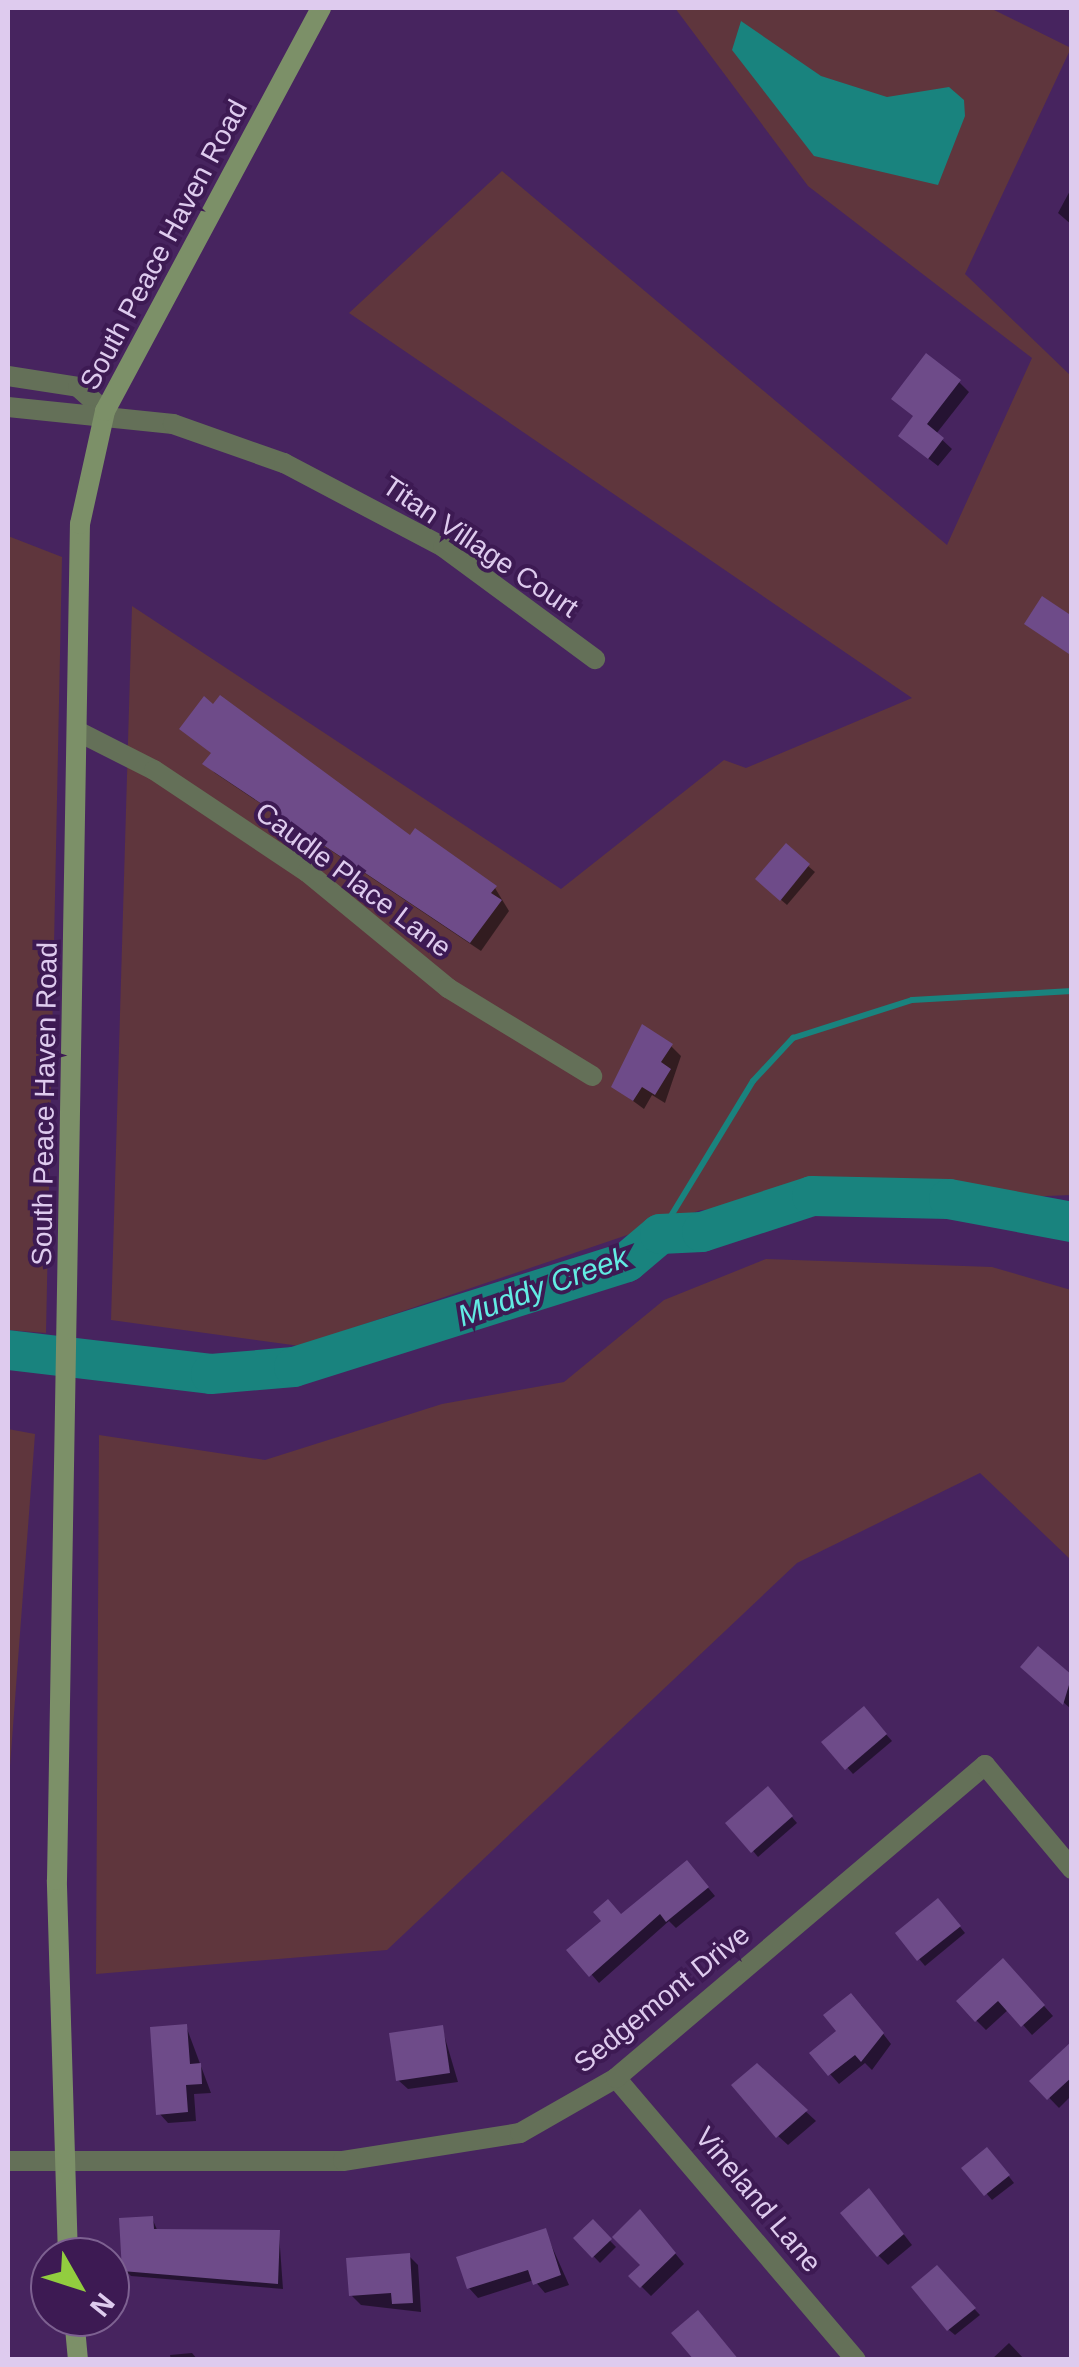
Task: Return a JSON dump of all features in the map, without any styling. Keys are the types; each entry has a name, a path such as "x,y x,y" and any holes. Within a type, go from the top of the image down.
{"main road":[{"name":"South Peace Haven Road","path":"67,2237 62,1512 70,1303 80,524 105,412 320,8"}],"street":[{"path":"8,376 78,387 105,412"},
{"path":"8,407 105,412"},
{"name":"Titan Village Court","path":"105,412 225,439 369,502 595,659"},
{"name":"Caudle Place Lane","path":"78,731 261,842 448,988 592,1076"},
{"name":"Sedgemont Drive","path":"8,2160 342,2161 442,2152 520,2133 616,2078 985,1765 1072,1870"},
{"name":"Vineland Lane","path":"616,2078 856,2360"}],"shaded area":[{"path":"675,8 990,8 1071,48 965,274 1071,376 1071,1195 701,1210 300,1346 111,1320 132,606 561,889 724,760 746,768 912,698 349,313 502,171 947,545 1032,358 808,186"},
{"path":"741,21 821,76 887,97 949,87 964,100 965,116 938,185 814,156 732,50"},
{"path":"8,536 62,557 46,1333 8,1330"},
{"path":"766,1259 992,1267 1071,1290 1071,1560 980,1473 797,1563 387,1950 96,1974 99,1435 265,1460 442,1404 564,1382 664,1300"},
{"path":"8,1429 35,1434 8,1793"}],"building":[{"path":"926,353 961,380 927,424 944,438 928,459 898,436 913,416 891,399"},
{"path":"1042,596 1072,616 1072,656 1024,624"},
{"path":"220,695 410,835 415,828 497,886 491,893 502,900 470,943 202,764 211,753 179,729 204,696 213,704"},
{"path":"786,843 810,864 780,901 755,879"},
{"path":"642,1024 673,1044 661,1062 671,1069 655,1095 642,1087 633,1101 611,1087"},
{"path":"1038,1646 1072,1675 1063,1705 1020,1667"},
{"path":"864,1706 887,1734 845,1770 821,1742"},
{"path":"768,1786 793,1816 751,1853 725,1823"},
{"path":"687,1860 709,1887 666,1922 660,1914 589,1977 566,1950 601,1921 593,1912 608,1899 621,1914"},
{"path":"938,1898 961,1926 917,1961 895,1933"},
{"path":"1003,1958 1045,2005 1021,2027 998,2001 975,2022 956,2001"},
{"path":"851,1993 884,2033 861,2062 855,2055 828,2076 809,2053 836,2031 823,2015"},
{"path":"187,2024 190,2064 201,2063 202,2084 186,2085 188,2112 156,2115 150,2027"},
{"path":"443,2025 450,2073 396,2081 389,2033"},
{"path":"1072,2041 1072,2077 1047,2100 1029,2081"},
{"path":"757,2063 808,2110 776,2138 731,2085"},
{"path":"987,2147 1010,2175 984,2196 961,2168"},
{"path":"869,2188 904,2234 877,2257 840,2213"},
{"path":"640,2209 676,2253 640,2288 628,2276 640,2265 612,2237"},
{"path":"153,2216 154,2229 280,2230 278,2284 130,2272 130,2237 120,2237 119,2218"},
{"path":"593,2219 612,2239 592,2258 573,2238"},
{"path":"546,2228 561,2275 533,2285 528,2270 467,2289 456,2257"},
{"path":"410,2253 413,2303 392,2304 391,2293 349,2296 346,2258"},
{"path":"937,2265 976,2308 947,2331 911,2287"},
{"path":"698,2310 739,2360 694,2360 671,2333"}],"waterway":[{"path":"660,1234 753,1081 793,1038 912,1000 1072,991"},
{"name":"Muddy Creek","path":"8,1350 211,1374 294,1367 627,1262 660,1234 702,1232 812,1196 949,1199 1072,1222"}]}
